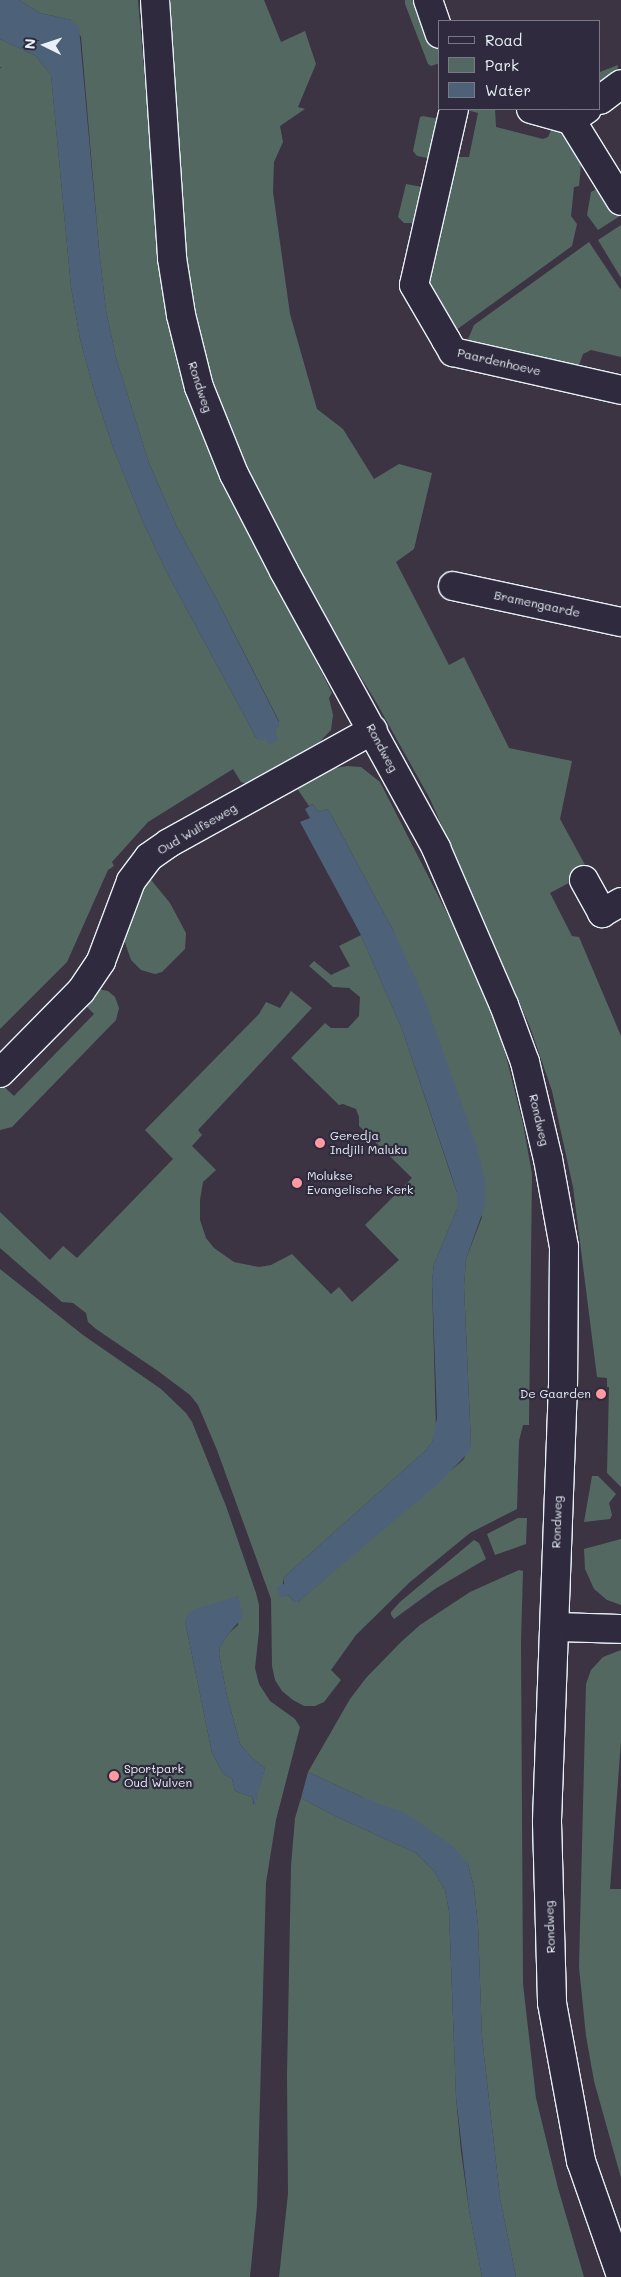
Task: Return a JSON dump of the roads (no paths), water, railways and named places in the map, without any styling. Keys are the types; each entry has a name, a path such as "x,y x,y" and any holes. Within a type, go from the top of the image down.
{"main road":[{"name":"Rondweg","path":"148,0 155,33"},
{"name":"Rondweg","path":"155,0 155,33 172,258 181,315 199,387 234,474 284,571 373,730 436,848 504,1005 525,1062 548,1159 564,1247 563,1384 547,1822 552,2003 581,2161 621,2276"},
{"path":"428,0 438,28"},
{"path":"601,99 621,84"},
{"name":"Paardenhoeve","path":"454,110 414,286 453,352 621,390"},
{"path":"539,110 579,115 621,201"},
{"name":"Bramengaarde","path":"452,586 621,622"},
{"name":"Oud Wulfseweg","path":"0,1073 81,991 101,961 131,881 149,857 169,843 373,730"},
{"path":"584,880 602,913 621,902"},
{"path":"555,1628 621,1630"}],"water":[{"path":"0,0 19,0 40,13 71,20 79,27 99,249 106,310 116,358 149,463 177,527 216,598 280,724 275,733 279,740 269,745 266,739 261,741 257,739 166,571 143,522 114,450 93,387 80,339 71,287 51,75 36,56 0,39"},
{"path":"313,804 318,812 328,809 394,932 423,995 476,1144 485,1181 486,1203 466,1259 464,1286 471,1445 469,1452 438,1484 298,1602 295,1602 288,1595 280,1598 277,1587 284,1584 284,1577 425,1451 432,1442 437,1418 432,1282 434,1264 457,1209 457,1193 402,1029 361,935 300,822 310,818 305,809"},
{"path":"238,1596 243,1617 229,1633 220,1647 219,1654 227,1696 240,1744 253,1759 265,1768 255,1806 252,1797 235,1791 232,1779 223,1773 212,1753 185,1621 188,1613 193,1610"},
{"path":"308,1772 362,1797 405,1813 454,1847 468,1864 474,1888 478,1926 482,2037 500,2198 516,2277 482,2277 469,2210 456,2097 449,1911 445,1890 434,1871 416,1853 335,1816 301,1798"}],"place":[{"name":"Geredja Indjili Maluku","path":"320,1143"},
{"name":"Molukse Evangelische Kerk","path":"297,1183"},
{"name":"De Gaarden","path":"601,1394"},
{"name":"Sportpark Oud Wulven","path":"114,1776"}]}
